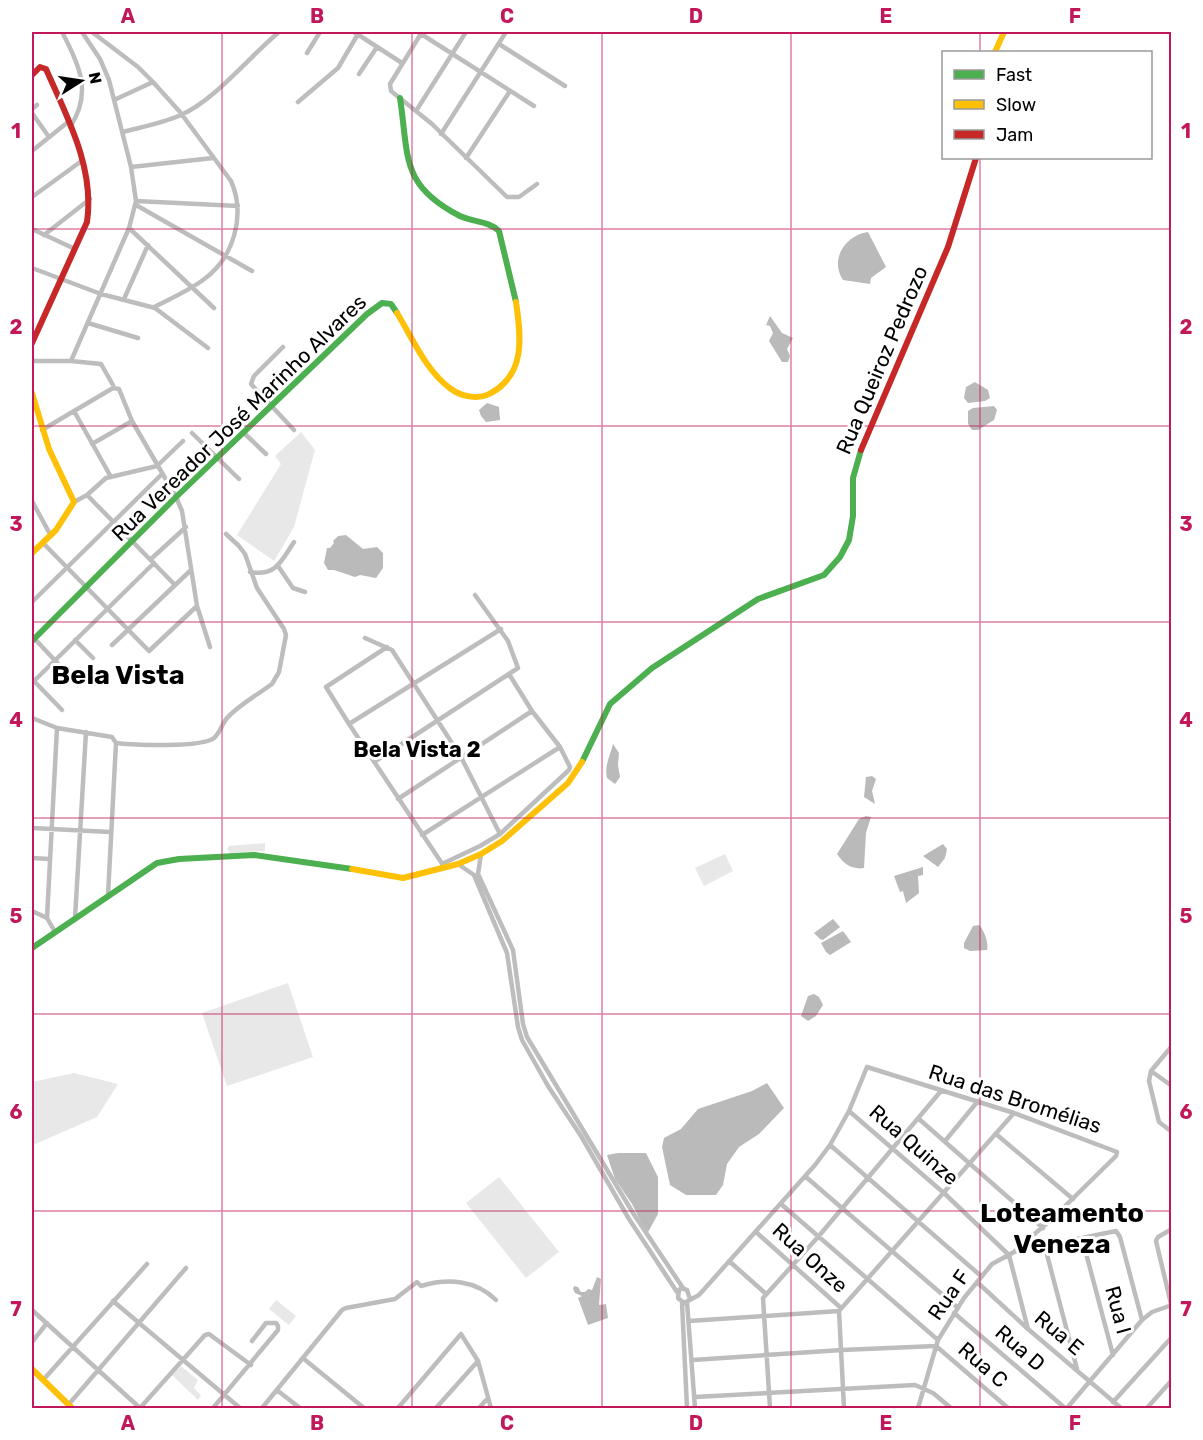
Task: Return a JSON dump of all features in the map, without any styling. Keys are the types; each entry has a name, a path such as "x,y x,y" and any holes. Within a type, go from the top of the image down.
{"street":[{"path":"32,151 69,125 78,113 82,77 62,32"},
{"path":"71,361 129,228 136,203 131,167 109,80 100,59 82,32"},
{"path":"92,32 138,67 153,82 181,114 231,181 236,193 237,224 232,243 214,271 192,287 154,308"},
{"path":"123,132 181,114 213,94 255,52 279,32"},
{"path":"307,52 320,32"},
{"path":"534,106 420,32 390,88 507,197 519,197 537,184"},
{"path":"416,111 466,32"},
{"path":"441,134 506,32"},
{"path":"995,51 1004,32"},
{"path":"298,102 338,68 356,33 402,63"},
{"path":"499,44 565,86"},
{"path":"359,74 377,47"},
{"path":"32,75 40,67 46,69 83,160 91,211 32,343"},
{"path":"114,100 153,82"},
{"path":"466,158 510,91"},
{"name":"Rua Vereador José Marinho Alvares","path":"32,639 176,497 367,314 382,303 391,304 419,353 448,386 458,393 480,397 505,386 516,365 521,346 513,294 499,231 492,225 468,219 443,205 419,186 411,166 400,98"},
{"path":"37,105 32,111 49,137"},
{"path":"131,167 213,158"},
{"name":"Rua Queiroz Pedrozo","path":"33,946 157,863 179,859 265,856 403,878 458,864 481,854 575,775 610,704 652,668 758,599 824,575 846,548 853,516 853,478 862,444 948,247 976,159"},
{"path":"32,197 83,160"},
{"path":"44,235 90,199"},
{"path":"136,203 238,206"},
{"path":"136,203 252,271"},
{"path":"129,228 214,308"},
{"path":"32,229 75,249"},
{"path":"124,299 148,245"},
{"path":"32,268 100,294 154,308 208,348"},
{"path":"88,323 138,339"},
{"path":"283,347 251,380 252,386 294,430"},
{"path":"32,361 101,364 113,385"},
{"path":"42,430 116,388 120,392 132,421 176,497 186,527 196,606 210,647"},
{"path":"32,393 57,471 74,502"},
{"path":"74,411 111,477"},
{"path":"92,444 132,421"},
{"path":"192,433 239,479"},
{"path":"244,433 266,454"},
{"path":"32,553 51,536 74,502 87,495 101,481 157,466 183,441"},
{"path":"32,602 162,474"},
{"path":"87,495 175,585"},
{"path":"32,501 51,536"},
{"path":"62,710 33,682 107,610 186,527"},
{"path":"116,743 147,745 207,742 217,734 227,718 276,679 286,635 284,629 256,588 245,554 226,534"},
{"path":"250,572 260,574 269,572 278,566 294,542"},
{"path":"44,544 149,651 196,606"},
{"path":"278,566 293,588 305,592"},
{"path":"112,645 191,570"},
{"path":"374,762 518,668 501,628 475,595"},
{"path":"349,724 501,628"},
{"path":"365,638 392,650 414,682 461,757 501,837"},
{"path":"32,639 78,685"},
{"path":"75,640 93,658"},
{"path":"387,647 326,687 443,866 501,837 569,770 570,763 560,747 532,711 509,674"},
{"path":"398,799 532,711"},
{"path":"32,718 57,728 112,737 116,743 108,895"},
{"path":"55,932 47,918 57,728"},
{"path":"75,918 86,732"},
{"path":"422,835 560,747"},
{"path":"32,828 110,832"},
{"path":"481,854 478,874 513,950 521,1014 527,1037 633,1214 682,1288 688,1292 686,1301 687,1408"},
{"path":"32,858 49,859"},
{"path":"458,864 474,875 507,953 522,1040 629,1219 678,1292 678,1298 686,1301 699,1295 807,1177 830,1145 849,1111"},
{"path":"32,911 47,918"},
{"path":"1172,1046 1151,1071 1149,1081 1158,1119 1172,1132"},
{"name":"Rua das Bromélias","path":"849,1111 867,1067 1014,1113 1117,1152 1116,1156 1043,1228 1011,1253"},
{"path":"1151,1071 1172,1086"},
{"path":"770,1408 763,1317 765,1293 818,1237 941,1091"},
{"path":"945,1141 978,1101"},
{"name":"Rua Quinze","path":"849,1111 1011,1253"},
{"path":"689,1321 763,1317 840,1309 945,1194 1014,1113"},
{"path":"918,1119 1043,1228"},
{"path":"996,1134 1073,1198"},
{"path":"830,1145 981,1276"},
{"name":"Rua D","path":"807,1177 894,1251 1066,1408"},
{"name":"Rua C","path":"781,1204 1008,1408"},
{"path":"1066,1408 1091,1382 1142,1320 1152,1312 1171,1304 1156,1241 1158,1237 1172,1229"},
{"name":"Rua Onze","path":"756,1232 840,1309"},
{"name":"Rua F","path":"918,1408 937,1343 956,1310 981,1276 997,1260 1011,1253 1118,1232 1142,1320"},
{"name":"Rua I","path":"1082,1238 1113,1355"},
{"path":"1045,1247 1078,1370"},
{"path":"1011,1253 1028,1329"},
{"path":"729,1261 765,1293"},
{"path":"44,1379 147,1264"},
{"path":"32,1369 70,1406 186,1268"},
{"path":"262,1408 342,1310 395,1299 417,1282 421,1286 430,1283 476,1285 496,1300"},
{"name":"Rua E","path":"977,1282 1120,1408"},
{"path":"678,1292 682,1288"},
{"path":"114,1301 240,1408"},
{"path":"686,1301 693,1360 695,1408"},
{"path":"840,1309 844,1408"},
{"path":"32,1310 140,1408 203,1336 209,1334 250,1365"},
{"path":"32,1342 47,1323"},
{"path":"213,1408 250,1365 279,1326 276,1323 266,1323 252,1341"},
{"path":"398,1408 461,1334 478,1361 491,1408"},
{"path":"1113,1402 1172,1337"},
{"path":"693,1360 937,1343"},
{"path":"304,1359 364,1408"},
{"path":"436,1408 478,1361"},
{"path":"1147,1408 1172,1380"},
{"path":"695,1397 915,1385 924,1388 951,1408"},
{"path":"278,1391 300,1408"},
{"path":"479,1408 488,1398"}],"shaded area":[{"path":"868,232 886,267 871,278 870,284 843,280 838,264 842,249 853,238"},
{"path":"770,316 782,333 793,338 787,349 790,356 788,362 782,362 769,341 773,333 770,326 766,325"},
{"path":"975,382 988,390 990,398 985,401 968,403 964,398 966,387"},
{"path":"487,403 499,407 500,420 486,422 481,416 479,410"},
{"path":"994,406 997,410 994,420 978,430 972,430 968,424 968,411 973,408"},
{"path":"301,432 315,450 294,527 274,561 237,535 281,464 275,456"},
{"path":"346,535 363,549 377,547 383,553 383,568 376,578 360,575 355,577 328,570 324,563 327,548 330,548 338,536"},
{"path":"613,744 619,753 620,777 615,784 607,778 606,774"},
{"path":"872,776 876,779 872,791 875,804 864,797 866,777"},
{"path":"866,816 871,817 866,833 864,868 856,868 845,863 837,854 859,819"},
{"path":"265,843 265,851 230,853 227,849 229,846"},
{"path":"943,844 947,849 945,858 938,867 923,856"},
{"path":"725,854 733,871 704,886 695,868"},
{"path":"923,867 923,875 918,876 919,893 906,903 903,891 900,892 894,876"},
{"path":"833,919 840,927 823,940 820,939 814,933"},
{"path":"979,925 986,937 987,950 970,951 964,948 964,943 973,926"},
{"path":"843,931 851,942 830,955 821,943"},
{"path":"288,983 313,1057 227,1086 202,1013"},
{"path":"814,994 819,997 823,1005 816,1016 808,1021 801,1016 808,996"},
{"path":"74,1073 118,1084 97,1117 33,1145 32,1082"},
{"path":"767,1083 784,1108 759,1134 739,1147 727,1164 723,1185 716,1195 686,1195 670,1185 662,1147 664,1138 681,1129 698,1109 752,1091"},
{"path":"646,1153 658,1177 658,1214 647,1234 632,1204 615,1179 607,1155"},
{"path":"499,1177 559,1252 526,1278 466,1203"},
{"path":"597,1277 601,1279 599,1305 606,1304 608,1318 588,1325 578,1298 582,1296 575,1293 573,1289 574,1286 578,1287 581,1292 592,1290"},
{"path":"276,1300 296,1316 289,1325 269,1309"},
{"path":"181,1366 198,1380 194,1388 201,1395 198,1400 172,1375"}],"traffic: fast":[{"path":"400,98 407,153 417,181 427,193 460,216 491,225 499,231 516,302"},
{"path":"32,641 176,497 367,314 382,303 391,304 397,313"},
{"path":"582,762 610,704 652,668 758,599 824,575 840,557 849,540 853,516 853,478 861,450"},
{"path":"32,948 157,863 179,859 254,855 352,869"}],"traffic: slow":[{"path":"995,51 1004,32"},
{"path":"397,313 434,373 451,389 471,397 491,393 502,385 516,365 520,341 516,302"},
{"path":"32,393 49,449 74,502 56,530 32,553"},
{"path":"352,869 403,878 458,864 481,854 502,841 568,783 582,762"},
{"path":"32,1369 72,1408"}],"traffic: jam":[{"path":"32,75 40,67 46,69 77,143 87,182 88,202 87,222 32,343"},
{"path":"861,450 948,247 976,159"}],"district":[{"name":"Bela Vista","path":"118,675"},
{"name":"Bela Vista 2","path":"417,749"},
{"name":"Loteamento Veneza","path":"1062,1228"}]}
